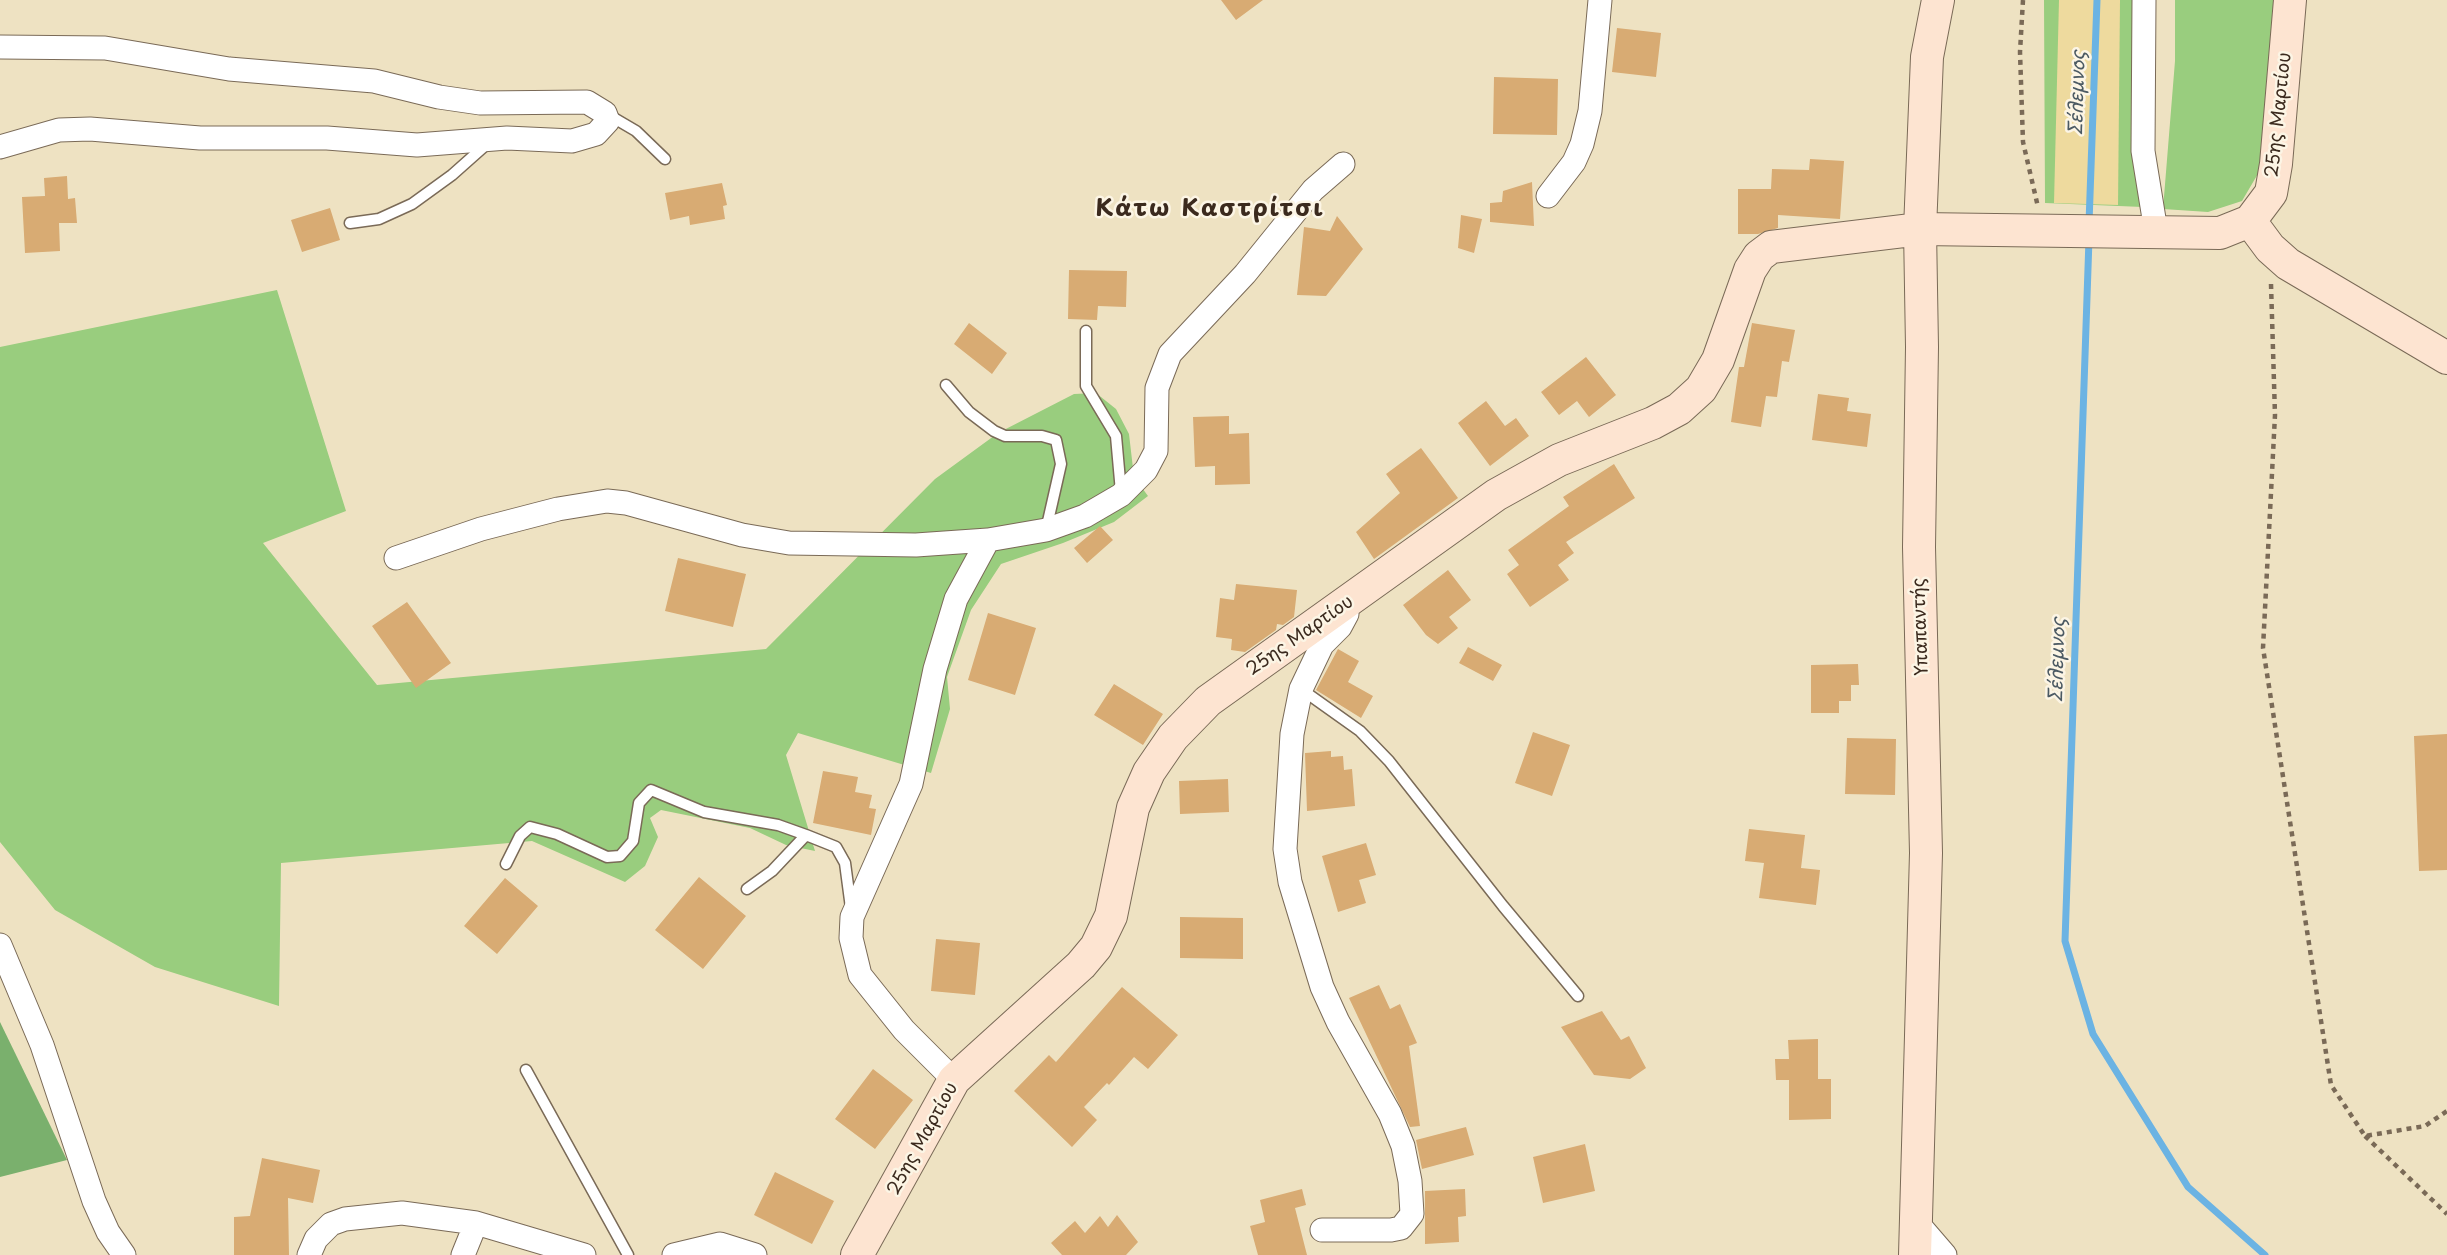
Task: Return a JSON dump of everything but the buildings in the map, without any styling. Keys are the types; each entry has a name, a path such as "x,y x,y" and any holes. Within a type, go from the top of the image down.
{"street":[{"path":"1548,196 1574,162 1582,144 1590,111 1600,0"},
{"name":"Υπαπαντής","path":"1915,1255 1926,853 1919,547 1923,347 1920,229 1927,57 1938,0"},
{"path":"2144,0 2143,151 2156,231 2220,233 2250,221 2270,248 2288,264 2447,358"},
{"name":"25ης Μαρτίου","path":"2250,221 2271,193 2290,0"},
{"path":"0,47 105,48 229,69 374,81 461,101 506,104 587,102 605,113 608,121 604,128 587,139 492,138 417,145 327,138 200,138 90,129 59,130 0,147"},
{"path":"396,558 494,526 558,509 607,501 626,503 742,535 789,543 916,545 988,540 1046,530 1085,516 1121,495 1152,462 1156,451 1157,388 1170,354 1245,274 1313,190 1343,164"},
{"name":"25ης Μαρτίου","path":"858,1255 954,1080 1081,965 1096,947 1111,916 1133,808 1149,772 1173,737 1209,701 1496,495 1559,460 1653,423 1679,409 1701,389 1718,360 1750,270 1759,256 1772,247 1920,229 2156,231"},
{"path":"954,1080 904,1030 860,975 854,959 852,917 911,784 942,638 956,600 988,540"},
{"path":"1322,1230 1391,1230 1401,1228 1412,1214 1410,1181 1403,1146 1390,1114 1322,988 1290,882 1285,849 1289,767 1301,689 1322,645 1340,627 1347,614 1345,605"},
{"path":"0,945 41,1045 96,1208 124,1255"},
{"path":"309,1255 322,1230 345,1219 402,1213 476,1223 584,1255"},
{"path":"1914,1219 1945,1255"},
{"path":"463,1255 476,1223"},
{"path":"674,1255 720,1244 755,1255"}],"lane":[{"path":"605,113 636,131 665,159"},
{"path":"350,223 379,219 412,204 452,175 492,138"},
{"path":"1086,331 1086,386 1116,436 1121,495"},
{"path":"946,385 969,412 994,432 1005,436 1042,436 1056,440 1060,464 1046,530"},
{"path":"1301,689 1360,731 1390,761 1503,906 1578,996"},
{"path":"506,864 520,836 530,827 557,834 607,857 620,856 633,841 639,803 651,790 705,812 778,825 836,847 848,878 852,917"},
{"path":"747,889 772,871 806,835"},
{"path":"526,1070 628,1255"}],"path":[{"path":"2023,0 2020,52 2023,142 2042,228"},
{"path":"2270,248 2275,415 2263,648 2331,1085 2365,1136 2447,1214"},
{"path":"2365,1136 2425,1126 2447,1111"}],"green space":[{"path":"2044,0 2135,0 2143,207 2045,203"},
{"path":"2175,0 2276,0 2259,172 2242,201 2208,212 2163,209 2175,61"},
{"path":"277,290 346,511 263,543 377,685 766,649 935,479 998,433 1074,394 1096,393 1116,409 1129,434 1134,477 1148,496 1114,522 1001,564 971,610 947,677 950,709 931,773 798,733 786,755 815,851 786,845 750,828 661,810 650,818 658,837 645,866 625,882 532,841 281,863 279,1006 155,967 55,910 0,842 0,347"},
{"path":"0,1022 67,1160 0,1177"}],"sand":[{"path":"2059,0 2120,0 2118,205 2054,203"}],"waterway":[{"name":"Σέλεμνος","path":"2089,223 2097,0"},
{"name":"Σέλεμνος","path":"2089,239 2065,941 2093,1034 2188,1187 2265,1255"}],"district":[{"name":"Κάτω Καστρίτσι","path":"1210,209"}]}
